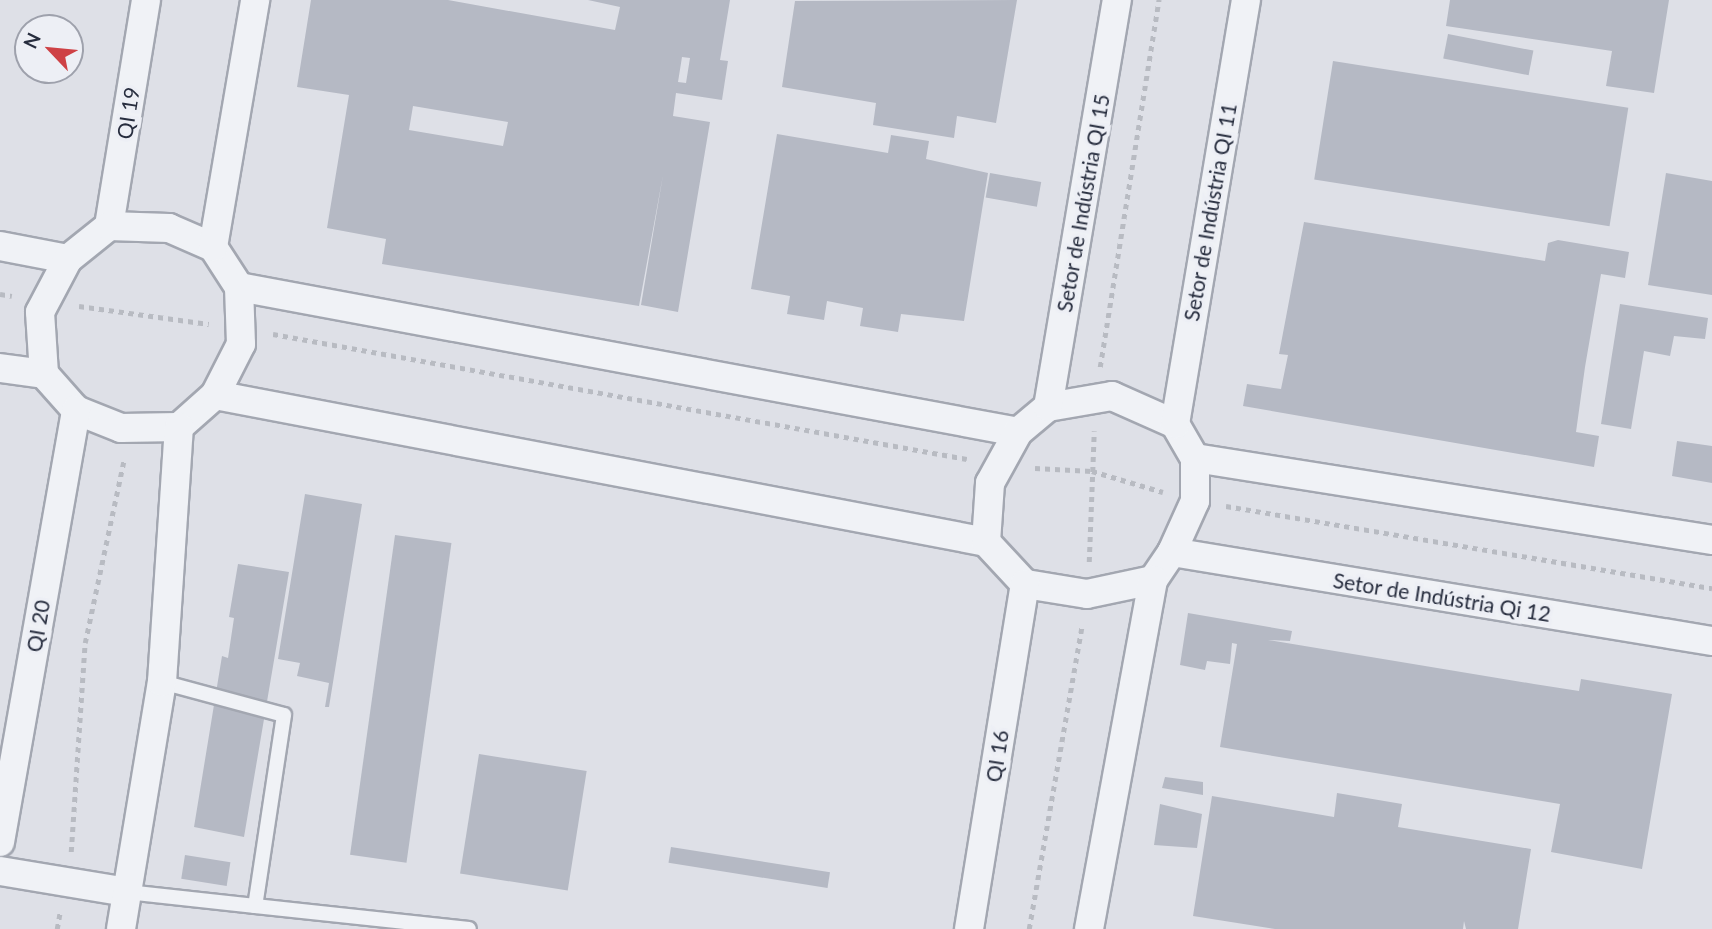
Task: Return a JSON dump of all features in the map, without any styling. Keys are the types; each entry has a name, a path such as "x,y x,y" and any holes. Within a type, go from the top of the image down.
{"street":[{"name":"QI 19","path":"109,226 146,0"},
{"path":"213,247 256,0"},
{"name":"Setor de Indústria QI 15","path":"1048,407 1118,0"},
{"name":"Setor de Indústria QI 11","path":"1175,425 1246,0"},
{"path":"109,226 169,228 213,247 239,287 241,344 215,395 179,427 131,428 76,410 44,374 40,312 68,259 109,226"},
{"path":"0,246 68,259"},
{"path":"239,287 1018,432"},
{"path":"0,368 44,374"},
{"path":"215,395 986,542 1025,584 1087,594 1153,580"},
{"path":"986,542 990,483 1018,432 1048,407 1112,396 1175,425 1195,458 1195,501 1172,552 1153,580 1089,929"},
{"name":"QI 20","path":"0,842 76,410"},
{"path":"121,929 162,682 179,427"},
{"path":"1195,458 1712,540"},
{"name":"Setor de Indústria Qi 12","path":"1172,552 1712,641"},
{"name":"QI 16","path":"969,929 1025,584"},
{"path":"0,872 127,892"}],"lane":[{"path":"162,682 284,715 255,906"},
{"path":"127,892 469,929"}],"path":[{"path":"1029,929 1087,594 1096,399 1159,0"},
{"path":"0,294 240,328 1000,465 1092,471 1195,501 1712,588"},
{"path":"57,929 76,822 85,643 131,428"}],"building":[{"path":"311,0 448,0 615,30 620,7 588,0 730,0 720,60 728,61 722,100 676,93 673,116 710,122 678,312 641,305 663,175 639,306 382,264 386,239 327,228 349,95 297,87","holes":["682,57 690,58 686,83 678,82","413,106 508,122 503,146 409,130"]},
{"path":"1017,0 996,123 957,116 954,138 873,125 876,103 782,87 795,1"},
{"path":"1450,0 1669,0 1654,93 1606,86 1612,51 1446,26"},
{"path":"1448,34 1533,51 1529,75 1443,59"},
{"path":"1333,61 1628,108 1610,226 1314,180"},
{"path":"777,134 888,153 891,135 929,141 926,159 988,173 964,321 901,314 898,332 860,326 863,308 827,301 824,320 787,314 790,296 751,289"},
{"path":"990,173 1041,182 1037,207 986,198"},
{"path":"1666,173 1712,181 1712,295 1648,285"},
{"path":"1304,222 1545,261 1548,243 1558,240 1629,252 1625,278 1601,274 1585,367 1576,432 1599,436 1594,467 1243,406 1247,384 1281,389 1288,355 1279,354"},
{"path":"1620,304 1708,318 1705,339 1674,336 1670,356 1644,351 1631,429 1601,424"},
{"path":"1677,441 1712,446 1712,483 1672,476"},
{"path":"305,494 362,504 329,707 325,707 329,683 297,676 300,663 278,659"},
{"path":"395,535 451,543 406,863 350,855"},
{"path":"238,564 289,572 244,837 194,827 222,656 228,658 234,618 229,617"},
{"path":"1188,613 1292,631 1290,641 1268,640 1579,691 1581,679 1672,694 1642,869 1551,852 1560,804 1220,747 1237,644 1232,643 1230,664 1207,661 1205,670 1180,665"},
{"path":"479,754 587,771 568,891 460,874"},
{"path":"1165,777 1203,782 1203,795 1162,788"},
{"path":"1337,793 1402,804 1398,827 1531,849 1518,929 1466,929 1464,921 1463,929 1275,929 1193,916 1212,796 1334,817"},
{"path":"1160,804 1202,814 1197,848 1154,845"},
{"path":"671,847 830,872 828,888 668,863"},
{"path":"185,855 230,862 227,886 181,879"}]}
